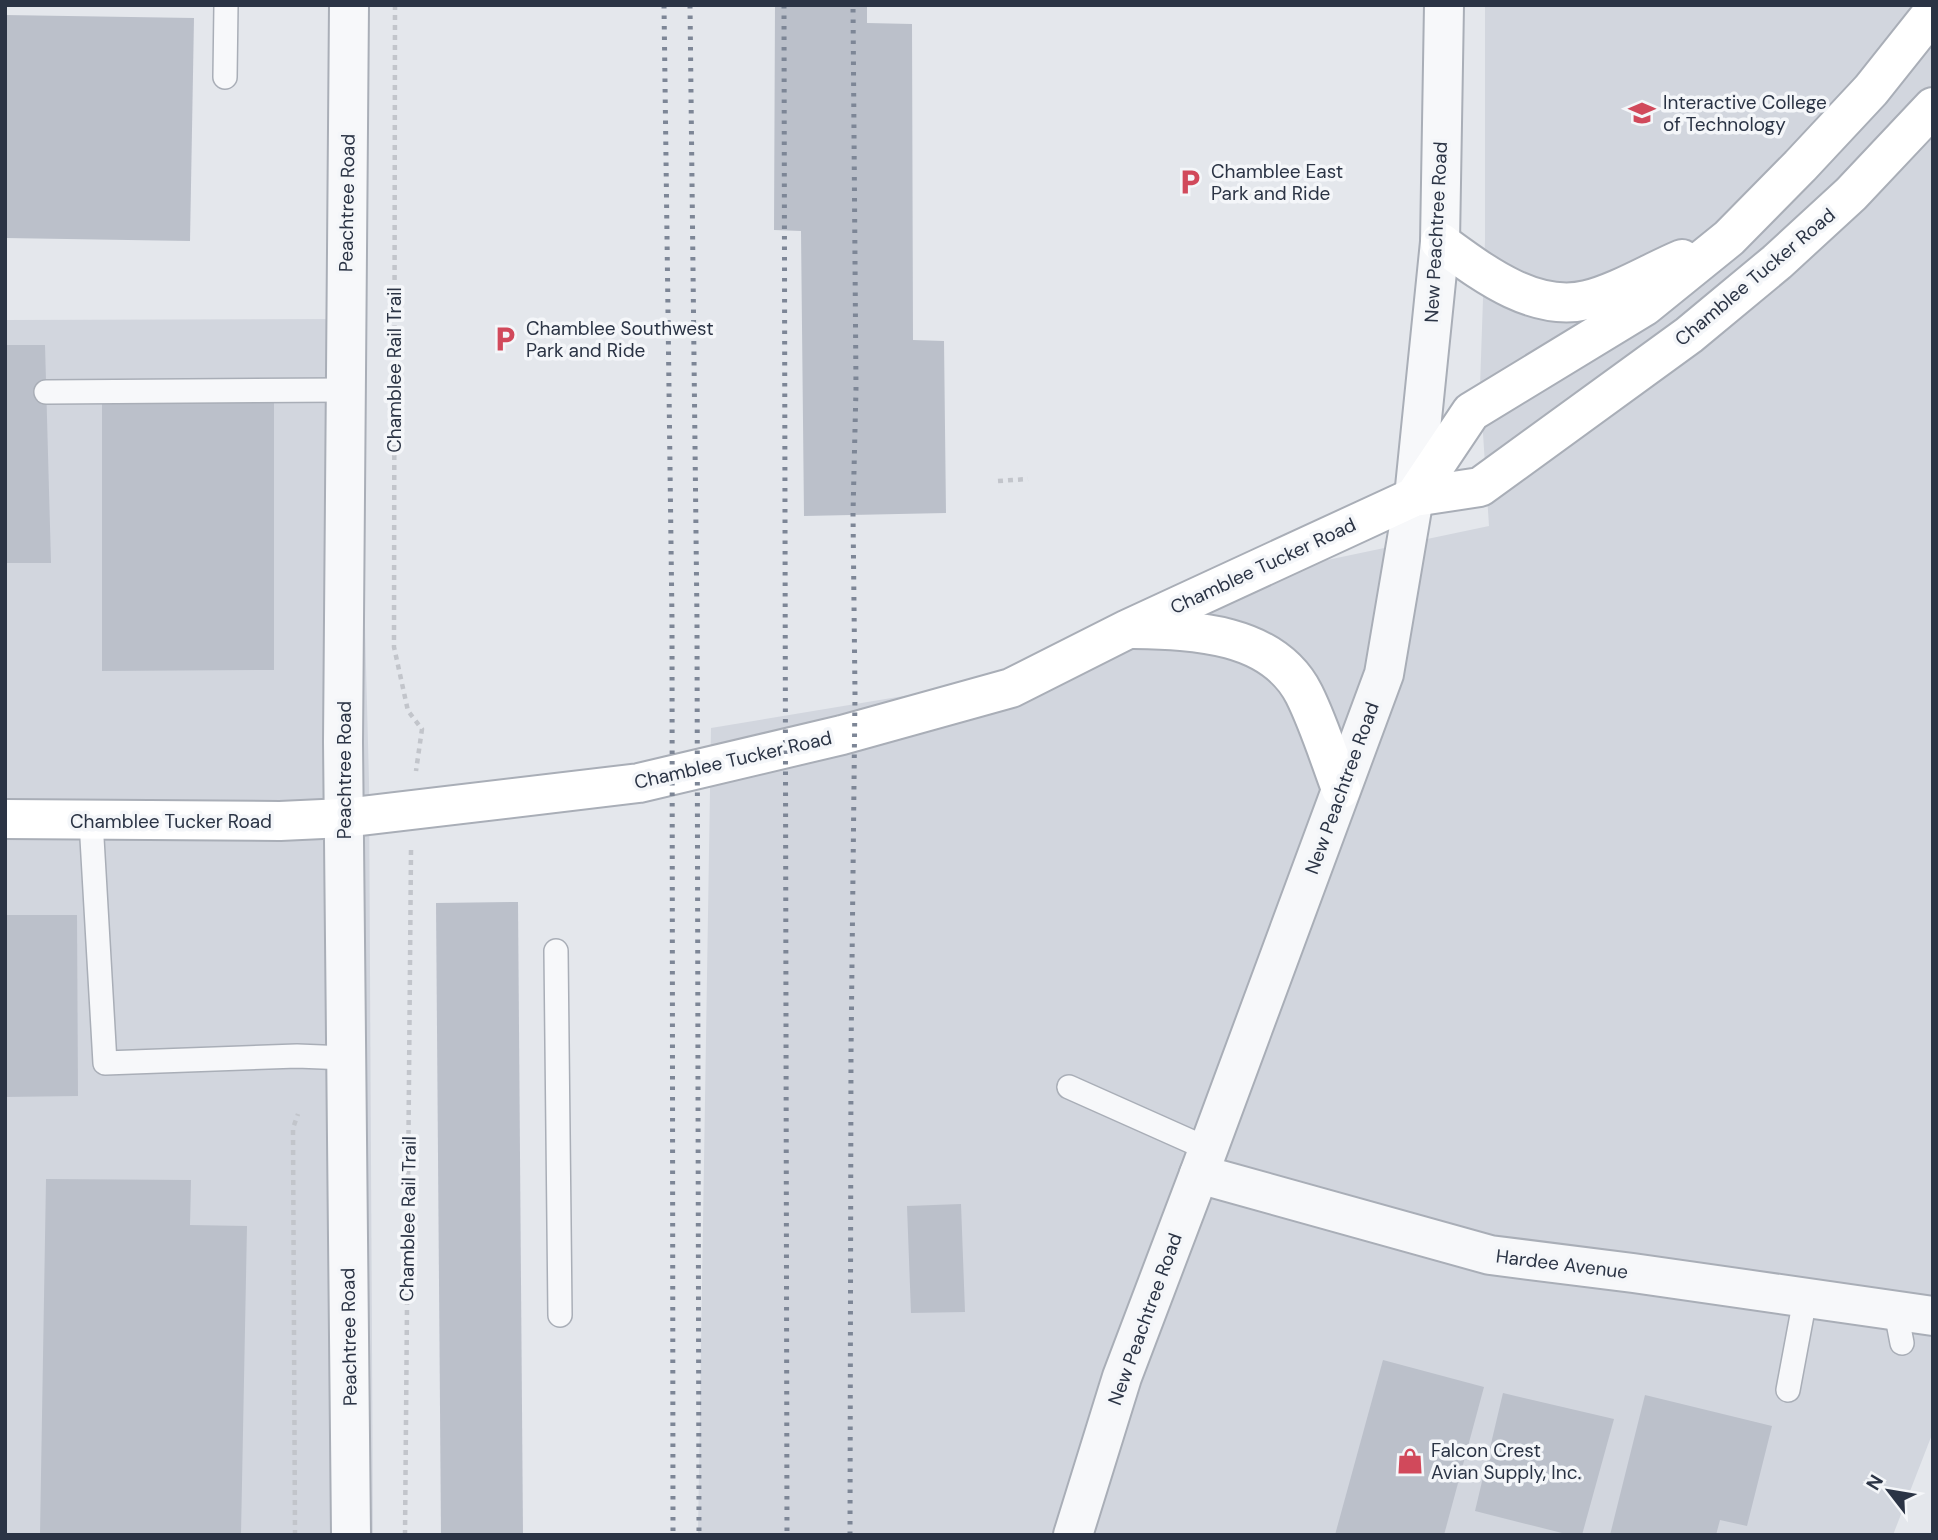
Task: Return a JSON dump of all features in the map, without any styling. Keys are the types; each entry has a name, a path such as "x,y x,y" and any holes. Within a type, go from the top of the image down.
{"main road":[{"path":"1414,497 1471,412 1645,306 1728,238 1871,90 1933,12"},
{"name":"Chamblee Tucker Road","path":"5,819 280,821 344,818 639,783 828,738 1011,688 1128,629 1414,497 1480,487 1689,335 1777,262 1851,194 1933,107"},
{"path":"1440,242 1495,281 1517,291 1552,301 1585,301 1728,238"},
{"path":"1128,629 1181,630 1245,643 1277,660 1303,692 1341,789"}],"street":[{"name":"Peachtree Road","path":"349,5 344,390 344,818 351,1535"},
{"name":"New Peachtree Road","path":"1073,1535 1122,1377 1384,674 1414,497 1440,242 1444,5"},
{"name":"Hardee Avenue","path":"1204,1162 1490,1255 1805,1299 1911,1324"}],"lane":[{"path":"225,77 226,5"},
{"path":"46,392 344,390"},
{"path":"91,821 105,1063 297,1056 347,1058"},
{"path":"556,951 560,1315"},
{"path":"1069,1087 1204,1162"},
{"path":"1788,1390 1805,1299"}],"path":[{"name":"Chamblee Rail Trail","path":"395,5 394,647 408,711 422,729"},
{"path":"998,481 1028,479"},
{"name":"Chamblee Rail Trail","path":"405,1535 411,903"},
{"path":"295,1535 293,1128 298,1114"}],"shaded area":[{"path":"1485,5 1933,5 1933,1432 1893,1535 698,1535 711,728 1030,675 1251,576 1489,526 1480,387 1485,240"},
{"path":"357,319 369,781 373,1535 5,1535 5,320"}],"building":[{"path":"775,5 867,5 867,23 912,24 913,340 944,341 946,513 804,516 801,231 774,230"},
{"path":"5,15 194,18 190,241 5,238"},
{"path":"5,345 45,345 51,563 5,563"},
{"path":"102,400 274,400 274,670 102,671"},
{"path":"518,902 523,1535 441,1535 436,903"},
{"path":"5,915 77,915 78,1096 5,1097"},
{"path":"46,1179 191,1180 190,1225 247,1226 241,1535 40,1535"},
{"path":"961,1204 965,1312 911,1313 907,1206"},
{"name":"Falcon Crest Avian Supply, Inc.","path":"1383,1360 1484,1387 1444,1535 1335,1535"},
{"path":"1503,1393 1614,1419 1582,1535 1570,1535 1475,1511"},
{"path":"1645,1395 1772,1426 1747,1526 1720,1520 1716,1535 1610,1535"}],"railway":[{"path":"664,5 672,620 673,1535"},
{"path":"690,5 697,621 699,1535"},
{"path":"784,5 787,1535"},
{"path":"850,1535 855,694 853,513 856,388 853,5"}],"place":[{"name":"Interactive College of Technology","path":"1642,113"},
{"name":"Chamblee East Park and Ride","path":"1190,182"},
{"name":"Chamblee Southwest Park and Ride","path":"505,339"},
{"name":"Falcon Crest Avian Supply, Inc.","path":"1410,1461"}]}
